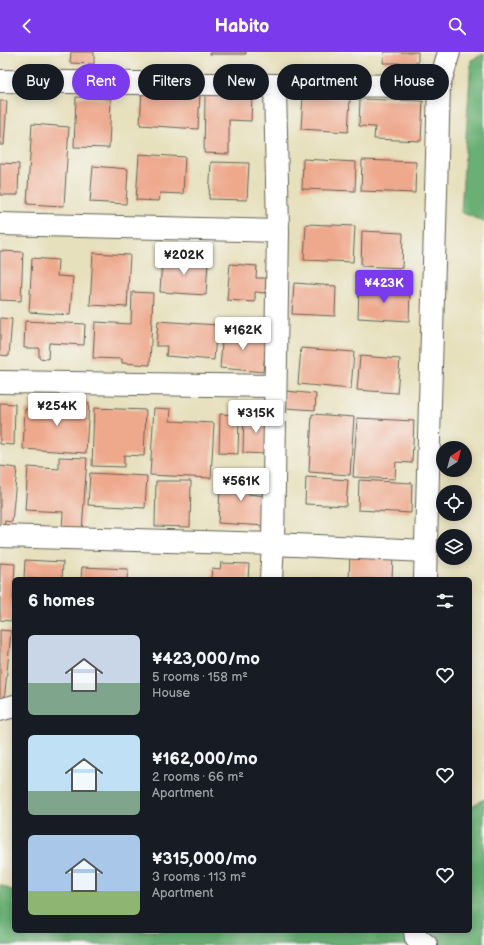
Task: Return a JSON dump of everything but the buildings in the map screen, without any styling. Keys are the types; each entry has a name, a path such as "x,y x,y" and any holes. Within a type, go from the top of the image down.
{"street":[{"path":"445,64 449,52"},
{"path":"0,81 380,86"},
{"path":"271,577 273,544 274,386 278,231 275,85"},
{"path":"425,577 439,100"},
{"path":"0,224 278,231"},
{"path":"0,382 274,386"},
{"path":"0,536 273,544 426,551"},
{"path":"0,710 12,707"},
{"path":"415,933 416,938 426,945"}],"green space":[{"path":"484,54 484,222 461,212 471,60"},
{"path":"484,799 484,945 0,945 0,885 12,890 12,933 472,933 472,806"}]}
